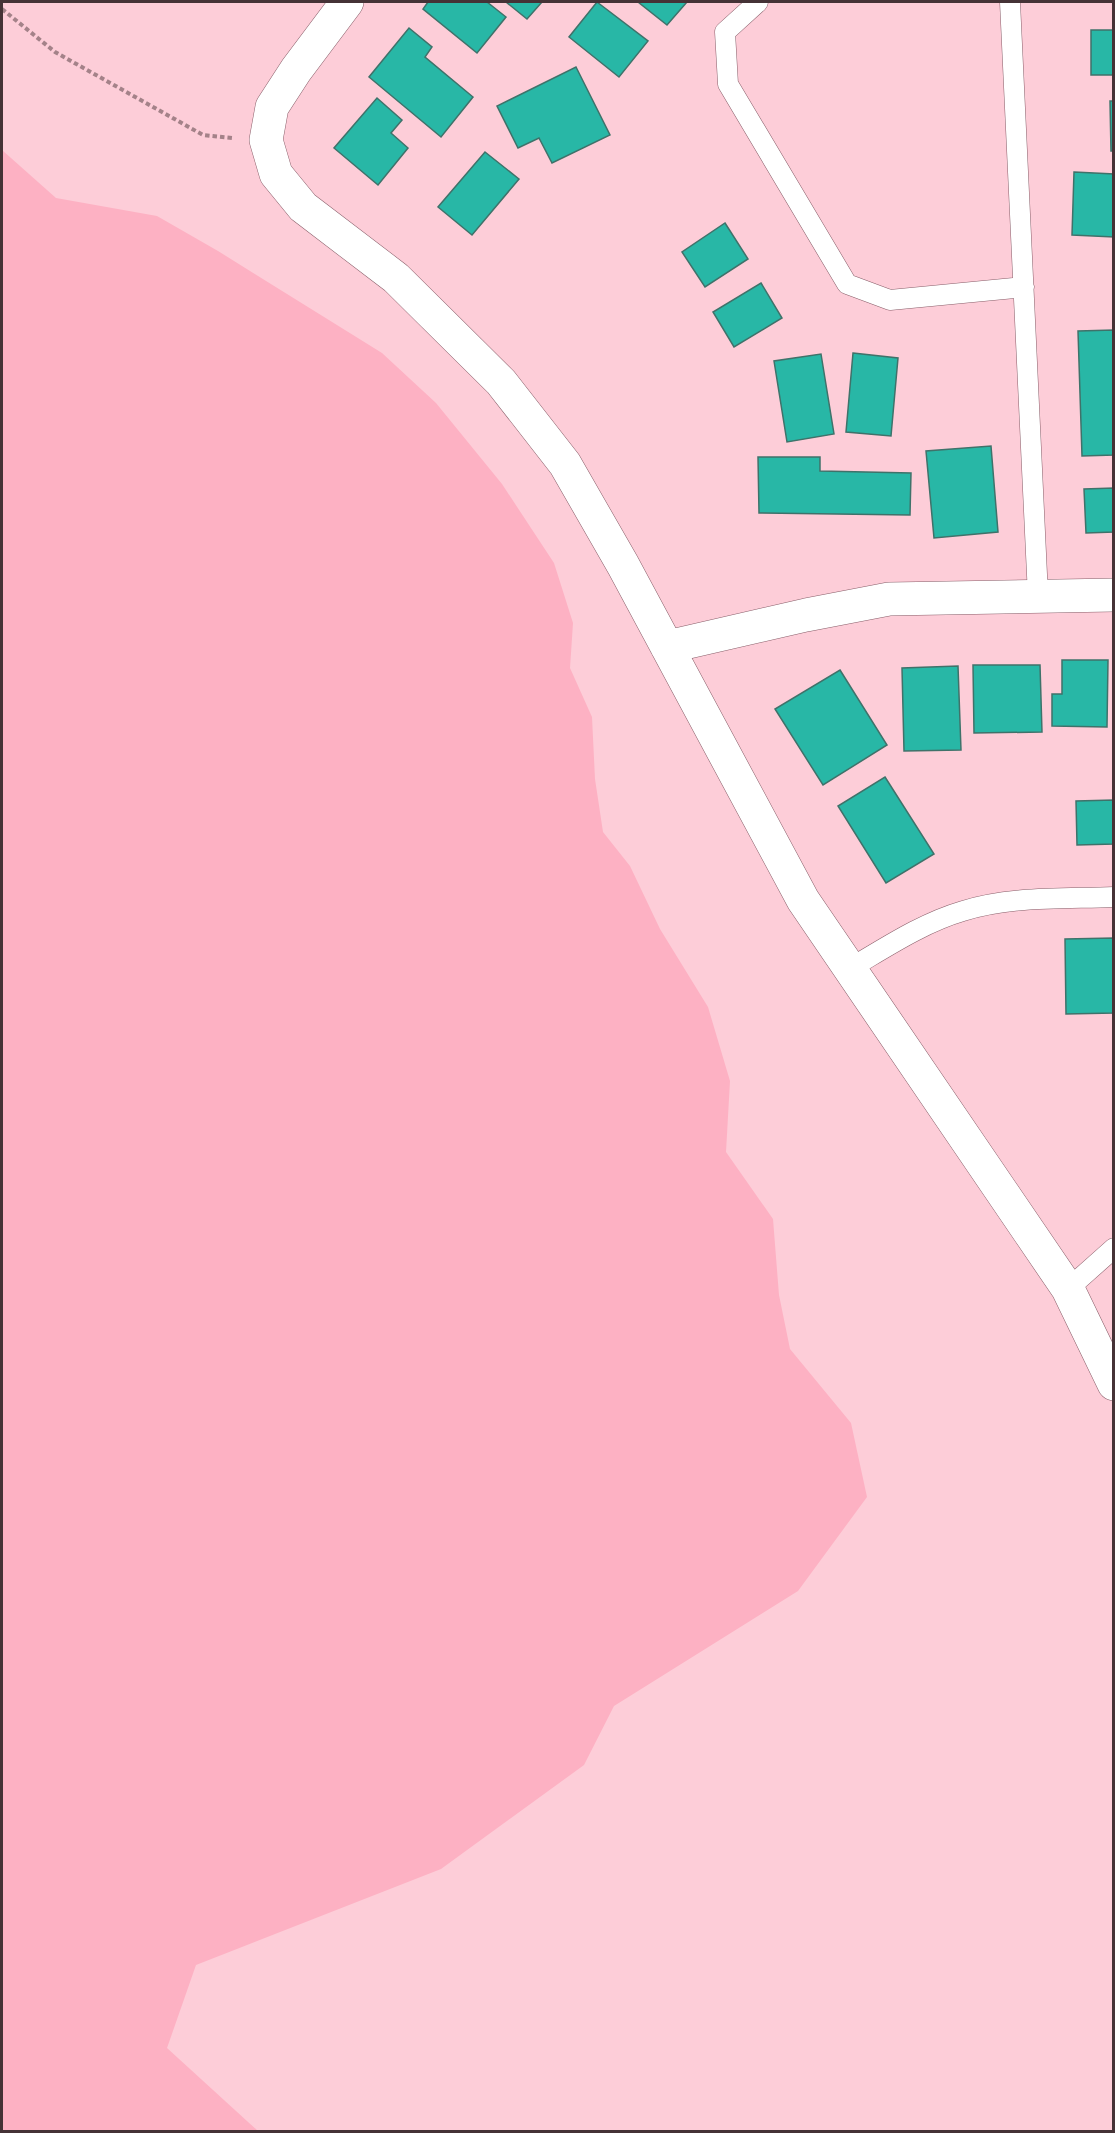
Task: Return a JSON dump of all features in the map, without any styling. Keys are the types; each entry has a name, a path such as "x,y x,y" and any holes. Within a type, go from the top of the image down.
{"street":[{"path":"347,2 296,70 272,107 266,140 276,174 303,207 396,278 501,382 565,464 667,647 802,900 1068,1289 1113,1384"},
{"path":"667,647 806,615 889,599 1113,595"}],"lane":[{"path":"758,2 725,32 728,84 847,284 890,300 1024,287"},
{"path":"1010,2 1038,596"},
{"path":"849,969 917,929 963,911 1018,900 1113,897"},
{"path":"1068,1289 1113,1248"}],"path":[{"path":"2,9 55,52 204,135 266,140"}],"shaded area":[{"path":"2,150 56,198 157,216 218,251 382,353 436,403 502,484 554,563 573,623 570,668 592,717 595,779 603,832 630,866 660,929 708,1007 730,1081 726,1152 773,1219 779,1295 790,1349 851,1423 867,1497 798,1591 614,1706 584,1765 441,1869 196,1965 167,2048 258,2131 2,2131"}],"building":[{"path":"428,2 487,2 506,17 477,53 423,9"},
{"path":"506,2 542,2 527,19"},
{"path":"597,2 648,41 619,77 569,37"},
{"path":"638,2 687,2 667,25"},
{"path":"409,28 432,47 425,57 473,97 441,137 369,77"},
{"path":"1091,30 1114,30 1114,75 1091,75"},
{"path":"576,67 610,135 552,163 539,138 518,148 497,106"},
{"path":"377,98 402,120 391,133 408,148 378,185 334,148"},
{"path":"1110,101 1114,101 1114,151 1111,151"},
{"path":"485,152 519,179 472,235 438,207"},
{"path":"1074,172 1114,174 1114,237 1072,235"},
{"path":"725,223 748,259 705,287 682,252"},
{"path":"761,283 782,318 734,347 713,312"},
{"path":"1114,330 1114,455 1082,456 1078,331"},
{"path":"853,353 898,358 891,436 846,432"},
{"path":"821,354 834,434 787,442 774,361"},
{"path":"991,446 998,532 934,538 926,451"},
{"path":"758,457 820,457 820,471 911,473 910,515 759,513"},
{"path":"1114,488 1114,532 1086,533 1084,489"},
{"path":"1062,660 1108,660 1107,727 1052,726 1052,694 1062,694"},
{"path":"973,665 1040,665 1042,732 974,733"},
{"path":"958,666 961,750 904,751 902,668"},
{"path":"840,670 887,745 823,785 775,709"},
{"path":"885,777 934,854 886,883 838,806"},
{"path":"1114,800 1114,844 1077,845 1076,801"},
{"path":"1114,938 1114,1013 1066,1014 1065,939"}]}
